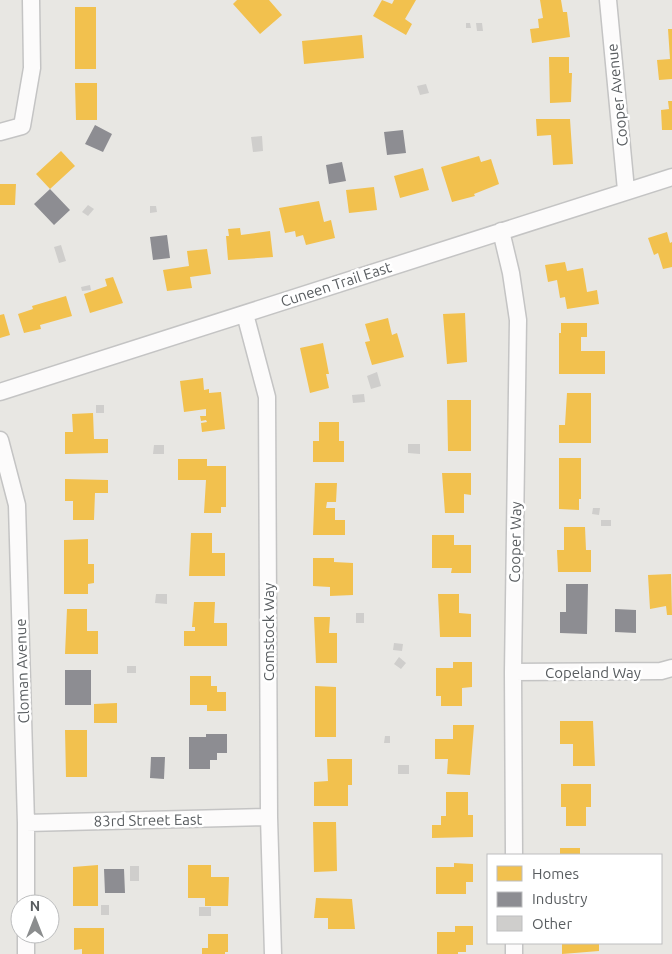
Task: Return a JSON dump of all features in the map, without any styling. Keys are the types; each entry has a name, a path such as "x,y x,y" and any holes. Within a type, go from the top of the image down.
{"street":[{"path":"0,132 22,126 32,68 31,0"},
{"name":"Cooper Avenue","path":"608,0 626,190"},
{"name":"Cuneen Trail East","path":"0,392 626,190 672,177"},
{"name":"Cooper Way","path":"501,231 511,273 518,320 513,672 514,854"},
{"name":"Comstock Way","path":"245,314 266,397 269,817 273,954"},
{"name":"Cloman Avenue","path":"0,440 17,506 26,823 26,894"},
{"name":"Copeland Way","path":"513,672 661,671 672,668"},
{"name":"83rd Street East","path":"26,823 269,817"}],"building: Homes":[{"path":"237,0 269,0 282,15 260,34 233,4"},
{"path":"382,0 392,4 394,0 416,0 405,19 412,24 406,35 373,16"},
{"path":"540,0 561,0 563,12 567,12 570,37 532,43 530,29 539,28 538,19 543,18"},
{"path":"75,7 96,7 96,69 75,69"},
{"path":"668,29 672,29 672,79 659,80 657,60 670,59"},
{"path":"362,35 364,58 304,64 302,41"},
{"path":"549,57 569,57 569,73 572,73 571,102 550,103"},
{"path":"75,83 97,83 97,120 76,120"},
{"path":"668,101 672,101 672,130 662,130 661,110 669,109"},
{"path":"536,119 570,119 573,164 553,165 551,135 537,136"},
{"path":"61,151 75,166 50,189 36,174"},
{"path":"479,156 481,162 491,159 499,184 474,194 475,196 452,202 441,167"},
{"path":"423,168 429,190 400,198 394,176"},
{"path":"0,184 16,184 15,205 0,205"},
{"path":"374,187 377,210 349,213 346,190"},
{"path":"319,201 324,222 331,220 335,238 306,245 303,235 296,237 295,231 285,233 279,208"},
{"path":"240,228 241,235 270,231 273,257 228,260 226,236 229,236 228,229"},
{"path":"667,232 670,243 672,242 672,267 663,269 658,253 654,255 648,238"},
{"path":"207,249 211,274 190,277 192,288 167,291 163,270 189,266 187,251"},
{"path":"565,262 567,271 583,268 587,292 597,290 599,304 567,309 565,297 560,298 557,280 548,282 545,265"},
{"path":"113,277 123,303 90,313 84,294 107,286 105,279"},
{"path":"66,296 72,316 40,325 41,329 24,333 18,314 33,309 32,306"},
{"path":"465,313 467,362 447,364 443,314"},
{"path":"4,314 10,335 0,338 0,315"},
{"path":"388,318 392,335 397,333 404,357 372,365 365,342 370,341 365,324"},
{"path":"561,323 587,323 587,337 581,337 581,351 605,351 605,374 559,374 559,333 561,333"},
{"path":"323,343 329,374 326,374 329,388 310,393 300,348"},
{"path":"203,378 204,390 209,389 209,393 221,392 225,429 202,432 201,423 207,422 206,420 201,421 200,416 206,416 206,409 184,412 180,381"},
{"path":"567,393 591,393 591,443 559,443 559,425 565,425"},
{"path":"447,400 471,400 471,451 448,451"},
{"path":"93,413 94,439 108,439 108,453 65,454 65,432 73,432 72,414"},
{"path":"319,422 339,422 339,441 344,441 344,462 313,462 313,441 319,441"},
{"path":"559,458 581,458 581,499 579,499 579,510 559,509"},
{"path":"178,459 207,459 207,466 226,466 226,507 221,507 221,513 204,513 206,480 178,480"},
{"path":"442,473 471,473 471,495 464,494 464,513 445,513"},
{"path":"65,479 108,480 108,493 95,493 94,520 73,520 73,501 65,501"},
{"path":"315,483 337,483 336,502 327,502 326,508 335,508 335,520 345,520 345,535 313,535"},
{"path":"564,527 585,527 586,550 591,550 591,572 558,572 557,550 564,550"},
{"path":"191,533 212,533 212,553 225,553 225,576 189,576"},
{"path":"432,535 454,535 454,545 471,545 471,573 451,573 452,568 432,568"},
{"path":"88,539 88,564 94,564 94,583 88,584 88,594 64,594 64,540"},
{"path":"313,558 334,558 334,562 353,563 353,595 330,596 330,587 313,586"},
{"path":"671,574 672,615 667,615 666,606 650,609 648,575"},
{"path":"438,594 459,594 459,613 471,614 471,637 440,637"},
{"path":"194,602 215,602 214,623 227,623 227,646 184,646 184,631 195,631 195,627 192,627"},
{"path":"67,609 87,609 87,631 98,631 98,654 65,654"},
{"path":"314,617 330,617 329,633 337,633 337,663 316,663"},
{"path":"453,662 472,662 472,687 462,688 462,706 441,706 441,696 436,696 436,668 453,668"},
{"path":"190,676 211,676 211,686 217,686 217,692 226,692 226,711 207,711 207,705 190,705"},
{"path":"315,686 336,687 336,737 315,737"},
{"path":"117,703 117,723 94,723 94,704"},
{"path":"560,721 593,721 595,766 573,766 573,744 560,744"},
{"path":"453,725 474,725 470,775 447,774 448,759 435,759 435,739 453,739"},
{"path":"65,730 87,730 87,777 66,777"},
{"path":"327,759 352,759 352,785 348,785 348,806 314,806 314,782 328,781"},
{"path":"561,784 591,784 591,807 586,807 586,826 566,826 566,807 561,807"},
{"path":"446,792 468,792 468,815 473,815 473,837 432,838 432,825 441,825 441,816 446,816"},
{"path":"313,822 336,822 337,871 314,872"},
{"path":"560,848 580,848 580,854 560,854"},
{"path":"454,863 473,864 473,882 466,882 466,894 436,894 436,867 454,867"},
{"path":"98,865 98,906 73,906 73,867"},
{"path":"188,865 211,865 211,877 229,877 228,906 205,906 205,898 188,898"},
{"path":"316,898 352,899 355,929 328,929 328,918 314,918"},
{"path":"455,926 473,926 473,945 466,945 466,952 458,952 458,954 437,954 437,932 455,932"},
{"path":"74,928 104,928 104,954 82,954 82,949 74,950"},
{"path":"208,934 228,934 228,952 225,952 225,954 202,954 202,948 208,948"},
{"path":"562,944 599,944 599,951 562,954"}],"building: Industry":[{"path":"95,125 112,134 103,152 85,144"},
{"path":"403,130 406,153 387,155 384,132"},
{"path":"342,162 346,181 329,184 326,165"},
{"path":"50,189 70,210 54,225 34,204"},
{"path":"167,235 170,258 153,260 150,237"},
{"path":"566,584 588,584 587,634 560,633 560,612 566,612"},
{"path":"615,609 636,610 636,633 615,632"},
{"path":"65,670 91,670 91,705 65,705"},
{"path":"206,734 227,734 227,753 217,753 217,760 210,760 210,769 189,769 189,737 206,737"},
{"path":"151,757 165,757 164,779 150,778"},
{"path":"104,869 124,869 125,893 105,893"}],"building: Other":[{"path":"466,23 470,23 471,28 466,28"},
{"path":"476,23 482,23 483,31 477,31"},
{"path":"426,84 429,93 420,95 417,86"},
{"path":"262,136 263,151 253,152 251,137"},
{"path":"88,205 94,209 88,216 82,212"},
{"path":"150,206 156,206 157,212 150,213"},
{"path":"61,245 66,261 59,263 54,247"},
{"path":"90,285 91,290 82,291 81,287"},
{"path":"377,372 381,386 371,389 367,376"},
{"path":"364,394 365,402 353,403 352,395"},
{"path":"96,405 104,405 104,413 96,413"},
{"path":"408,444 420,444 420,454 408,453"},
{"path":"154,445 164,445 164,454 153,454"},
{"path":"593,508 600,508 599,515 592,514"},
{"path":"601,520 611,520 611,526 601,526"},
{"path":"156,594 167,594 167,604 155,603"},
{"path":"356,613 364,613 364,623 356,623"},
{"path":"394,643 403,644 402,651 393,650"},
{"path":"399,657 406,663 401,669 394,664"},
{"path":"127,666 136,666 136,673 127,673"},
{"path":"385,736 390,736 390,743 384,743"},
{"path":"398,765 409,765 409,774 398,774"},
{"path":"130,866 139,866 139,881 130,881"},
{"path":"101,905 109,905 109,915 101,915"},
{"path":"199,907 211,907 211,916 199,916"}]}
